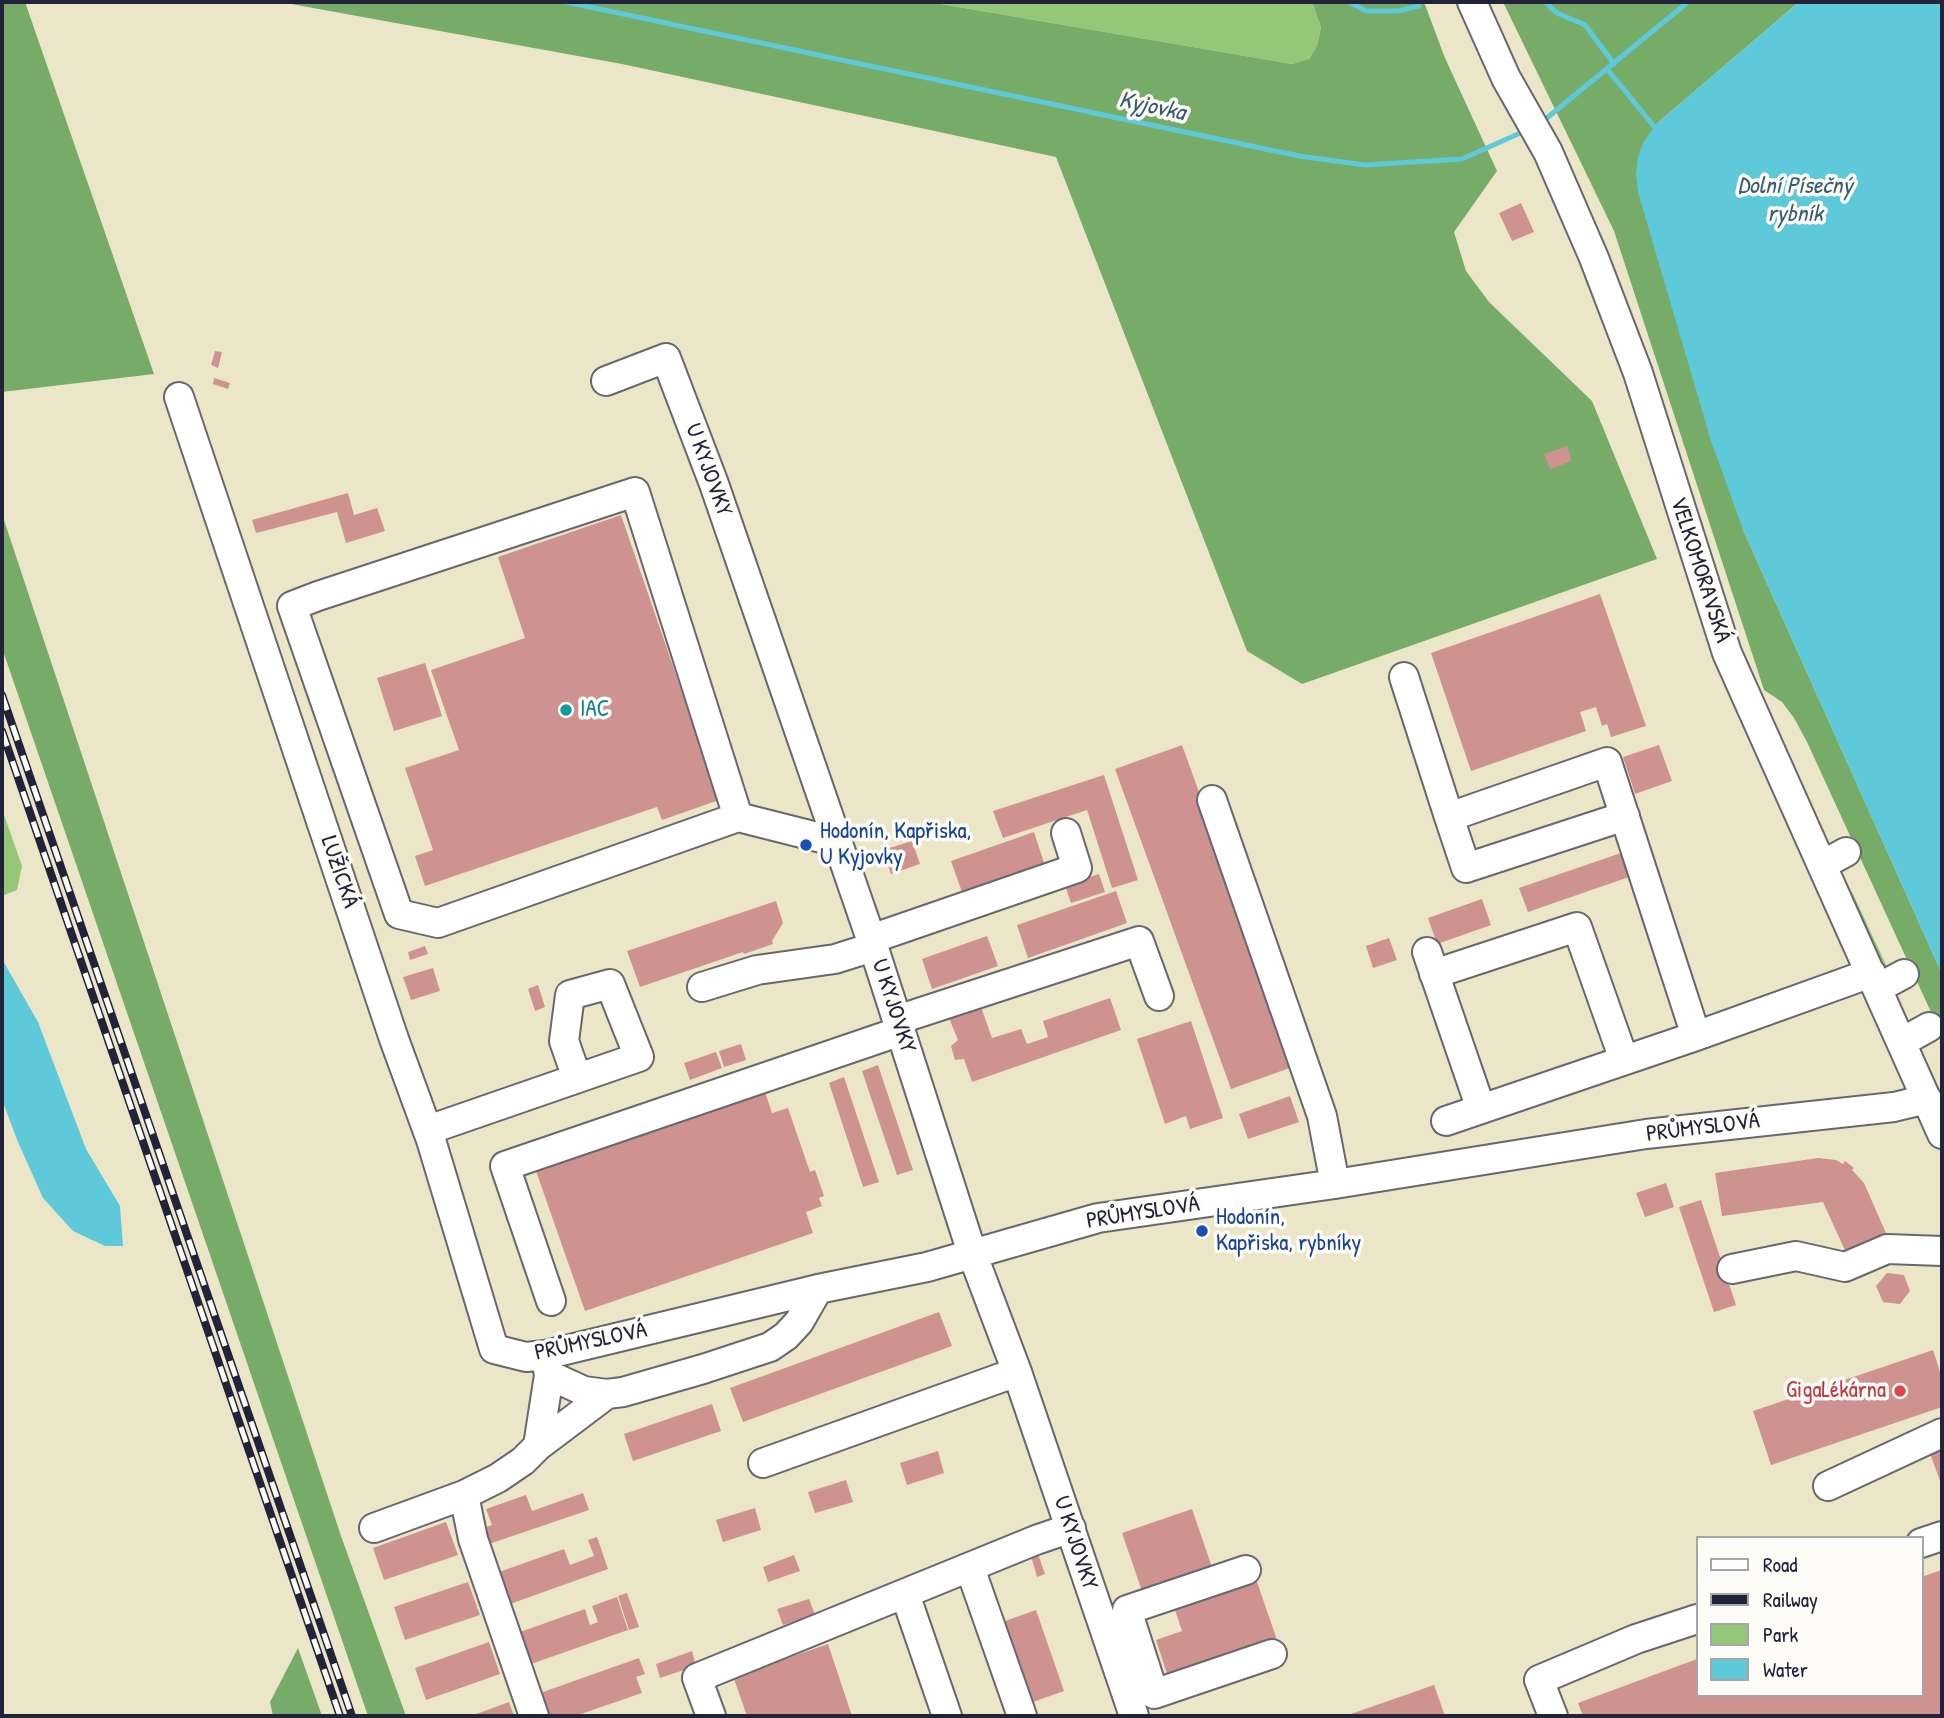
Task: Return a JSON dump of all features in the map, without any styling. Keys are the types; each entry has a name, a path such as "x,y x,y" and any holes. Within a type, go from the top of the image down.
{"street":[{"name":"VELKOMORAVSKÁ","path":"1472,2 1506,78 1548,152 1594,258 1638,373 1727,653 1834,859 1874,981 1942,1134"},
{"name":"U KYJOVKY","path":"607,381 666,358 714,484 872,943 972,1253 1071,1528 1114,1615 1139,1704"},
{"name":"LUŽICKÁ","path":"178,397 394,1039 428,1130 494,1349"},
{"path":"399,914 292,606 635,492 738,817"},
{"path":"1404,677 1466,869 1625,816"},
{"path":"1449,817 1607,762 1696,1036"},
{"path":"1212,800 1322,1116 1335,1184"},
{"path":"360,932 399,914 438,923 738,817 837,842"},
{"path":"702,987 757,971 835,958 1077,868 1066,833"},
{"path":"1481,1109 1431,963 1577,927 1624,1060"},
{"path":"551,1301 505,1166 1139,941 1159,996"},
{"path":"1446,1121 1696,1036 1904,974"},
{"path":"1902,1041 1929,1027"},
{"path":"428,1130 577,1078"},
{"name":"PRŮMYSLOVÁ","path":"494,1349 547,1365 818,1289 927,1267 1098,1218 1335,1184 1646,1134 1894,1107 1927,1100"},
{"path":"1732,1269 1796,1256 1845,1267 1887,1249 1942,1251"},
{"path":"538,1446 547,1365 584,1391 607,1394 623,1392 770,1347 786,1336 799,1322 818,1289"},
{"path":"763,1463 1017,1372"},
{"path":"374,1528 464,1495 498,1478 607,1394"},
{"path":"1828,1486 1942,1433"},
{"path":"464,1495 473,1539 534,1716"},
{"path":"711,1716 697,1678 1036,1539 1071,1528"},
{"path":"1923,1542 1942,1536"},
{"path":"970,1568 1022,1716"},
{"path":"1114,1615 1246,1570"},
{"path":"905,1594 947,1716"},
{"path":"1553,1716 1539,1680 1636,1639 1696,1619"},
{"path":"1139,1704 1272,1654"}],"green space":[{"path":"2,2 25,2 154,374 2,392"},
{"path":"280,2 929,2 1292,64 1309,59 1317,46 1321,27 1312,2 1424,2 1445,58 1497,171 1454,232 1466,271 1489,302 1592,401 1657,559 1302,684 1247,651 1056,157 622,64"},
{"path":"929,2 1312,2 1321,27 1317,46 1309,59 1292,64"},
{"path":"1503,2 1799,2 1655,125 1744,532 1942,974 1942,1036 1807,742 1782,702 1764,690 1614,231"},
{"path":"2,514 341,1536 406,1716 368,1716 2,648"},
{"path":"2,809 22,866 17,890 2,896"},
{"path":"1849,890 1852,892 1888,969 1882,969"},
{"path":"298,1648 322,1716 273,1716 270,1702"}],"water":[{"name":"Dolní Písečný rybník","path":"1799,2 1942,2 1942,974 1744,532 1711,441 1638,192 1638,157 1643,143 1655,125"},
{"path":"2,959 38,1022 86,1149 120,1206 123,1246 105,1246 73,1231 43,1198 18,1142 2,1100"}],"building":[{"path":"1521,203 1534,232 1512,241 1499,213"},
{"path":"215,351 222,352 218,368 211,365"},
{"path":"214,378 230,383 228,389 213,384"},
{"path":"1567,446 1572,461 1550,469 1544,454"},
{"path":"348,493 354,515 377,508 385,531 346,543 337,512 256,533 252,520"},
{"name":"IAC","path":"621,515 719,800 662,820 657,807 425,886 415,856 433,850 405,768 459,750 431,670 525,638 498,557"},
{"path":"1600,594 1646,726 1611,737 1607,724 1602,726 1596,707 1580,712 1586,731 1471,771 1431,653"},
{"path":"425,663 442,716 394,731 377,678"},
{"path":"1182,745 1298,1065 1231,1089 1115,769"},
{"path":"1659,745 1672,781 1635,794 1623,757"},
{"path":"1104,775 1138,880 1112,888 1087,810 1003,838 993,811"},
{"path":"1034,832 1045,866 963,895 951,861"},
{"path":"912,841 920,864 891,874 883,850"},
{"path":"1621,853 1629,877 1528,912 1519,888"},
{"path":"1099,874 1105,892 1071,903 1065,885"},
{"path":"1116,891 1127,923 1028,958 1017,925"},
{"path":"1482,899 1491,925 1437,944 1428,918"},
{"path":"776,901 783,923 772,941 773,944 640,987 627,951"},
{"path":"987,936 998,966 932,989 922,959"},
{"path":"1389,938 1397,960 1373,968 1366,946"},
{"path":"425,946 428,954 410,960 408,952"},
{"path":"433,968 440,991 411,1000 403,977"},
{"path":"538,985 545,1007 535,1011 528,989"},
{"path":"1110,998 1121,1030 972,1082 964,1059 955,1060 951,1046 958,1040 949,1018 981,1007 992,1038 1021,1029 1027,1044 1048,1037 1043,1021"},
{"path":"1191,1021 1223,1118 1190,1129 1186,1116 1165,1124 1137,1039"},
{"path":"741,1044 746,1060 724,1067 719,1051"},
{"path":"716,1052 722,1068 690,1080 684,1063"},
{"path":"878,1065 913,1170 897,1175 862,1071"},
{"path":"844,1077 879,1182 863,1187 829,1083"},
{"path":"765,1092 772,1113 788,1108 810,1172 815,1170 824,1196 819,1198 822,1206 806,1212 813,1233 585,1311 536,1171"},
{"path":"1290,1096 1299,1122 1248,1139 1239,1114"},
{"path":"1818,1158 1836,1160 1843,1164 1845,1161 1854,1168 1852,1170 1864,1183 1889,1240 1848,1257 1823,1202 1722,1216 1715,1173"},
{"path":"1666,1183 1674,1207 1645,1217 1636,1193"},
{"path":"1701,1200 1736,1305 1714,1312 1679,1207"},
{"path":"1887,1273 1904,1275 1910,1291 1900,1304 1883,1302 1876,1286"},
{"path":"939,1312 952,1346 743,1422 730,1388"},
{"path":"1933,1350 1942,1378 1942,1407 1771,1465 1753,1411"},
{"path":"712,1404 721,1431 633,1461 624,1434"},
{"path":"1942,1447 1942,1486 1929,1451"},
{"path":"938,1451 944,1473 907,1485 900,1463"},
{"path":"846,1480 853,1502 815,1513 808,1492"},
{"path":"583,1493 589,1510 489,1544 483,1528 492,1525 486,1509 526,1495 532,1511"},
{"path":"755,1508 761,1530 723,1542 716,1520"},
{"path":"1192,1509 1214,1573 1144,1597 1122,1533"},
{"path":"446,1522 458,1555 384,1580 373,1548"},
{"path":"597,1537 608,1569 510,1604 499,1572 564,1549 570,1565 594,1556 588,1540"},
{"path":"1038,1554 1045,1574 1037,1577 1031,1556"},
{"path":"794,1555 800,1571 768,1582 763,1567"},
{"path":"1942,1570 1942,1716 1583,1716 1578,1703 1696,1659 1696,1697 1923,1697 1923,1576"},
{"path":"1255,1576 1278,1643 1171,1686 1156,1640 1182,1631 1173,1604"},
{"path":"468,1582 480,1615 405,1640 394,1607"},
{"path":"627,1593 639,1627 629,1630 618,1596"},
{"path":"617,1597 628,1630 531,1664 520,1632 585,1609 590,1625 598,1622 592,1606"},
{"path":"809,1599 815,1615 783,1625 777,1609"},
{"path":"1036,1610 1064,1691 1033,1702 1005,1621"},
{"path":"489,1642 500,1674 426,1700 415,1668"},
{"path":"828,1644 852,1716 747,1716 733,1676 786,1652 788,1658"},
{"path":"692,1651 696,1666 660,1678 656,1664"},
{"path":"639,1658 645,1674 636,1677 642,1693 575,1716 548,1716 540,1693"},
{"path":"1434,1685 1445,1716 1345,1716"},
{"path":"509,1702 514,1716 471,1716"}],"waterway":[{"name":"Kyjovka","path":"566,2 1299,156 1365,165 1462,159 1527,130"},
{"path":"1349,2 1366,11 1398,11 1419,6"},
{"path":"1545,2 1557,13 1585,25 1614,64"},
{"name":"Kyjovka","path":"1542,122 1688,2"},
{"path":"1607,69 1657,130"}],"railway":[{"path":"2,695 352,1716"},
{"path":"2,731 340,1716"}],"place":[{"name":"IAC","path":"566,710"},
{"name":"Hodonín, Kapřiska, U Kyjovky","path":"806,845"},
{"name":"Hodonín, Kapřiska, rybníky","path":"1202,1231"},
{"name":"GigaLékárna","path":"1900,1391"}]}
